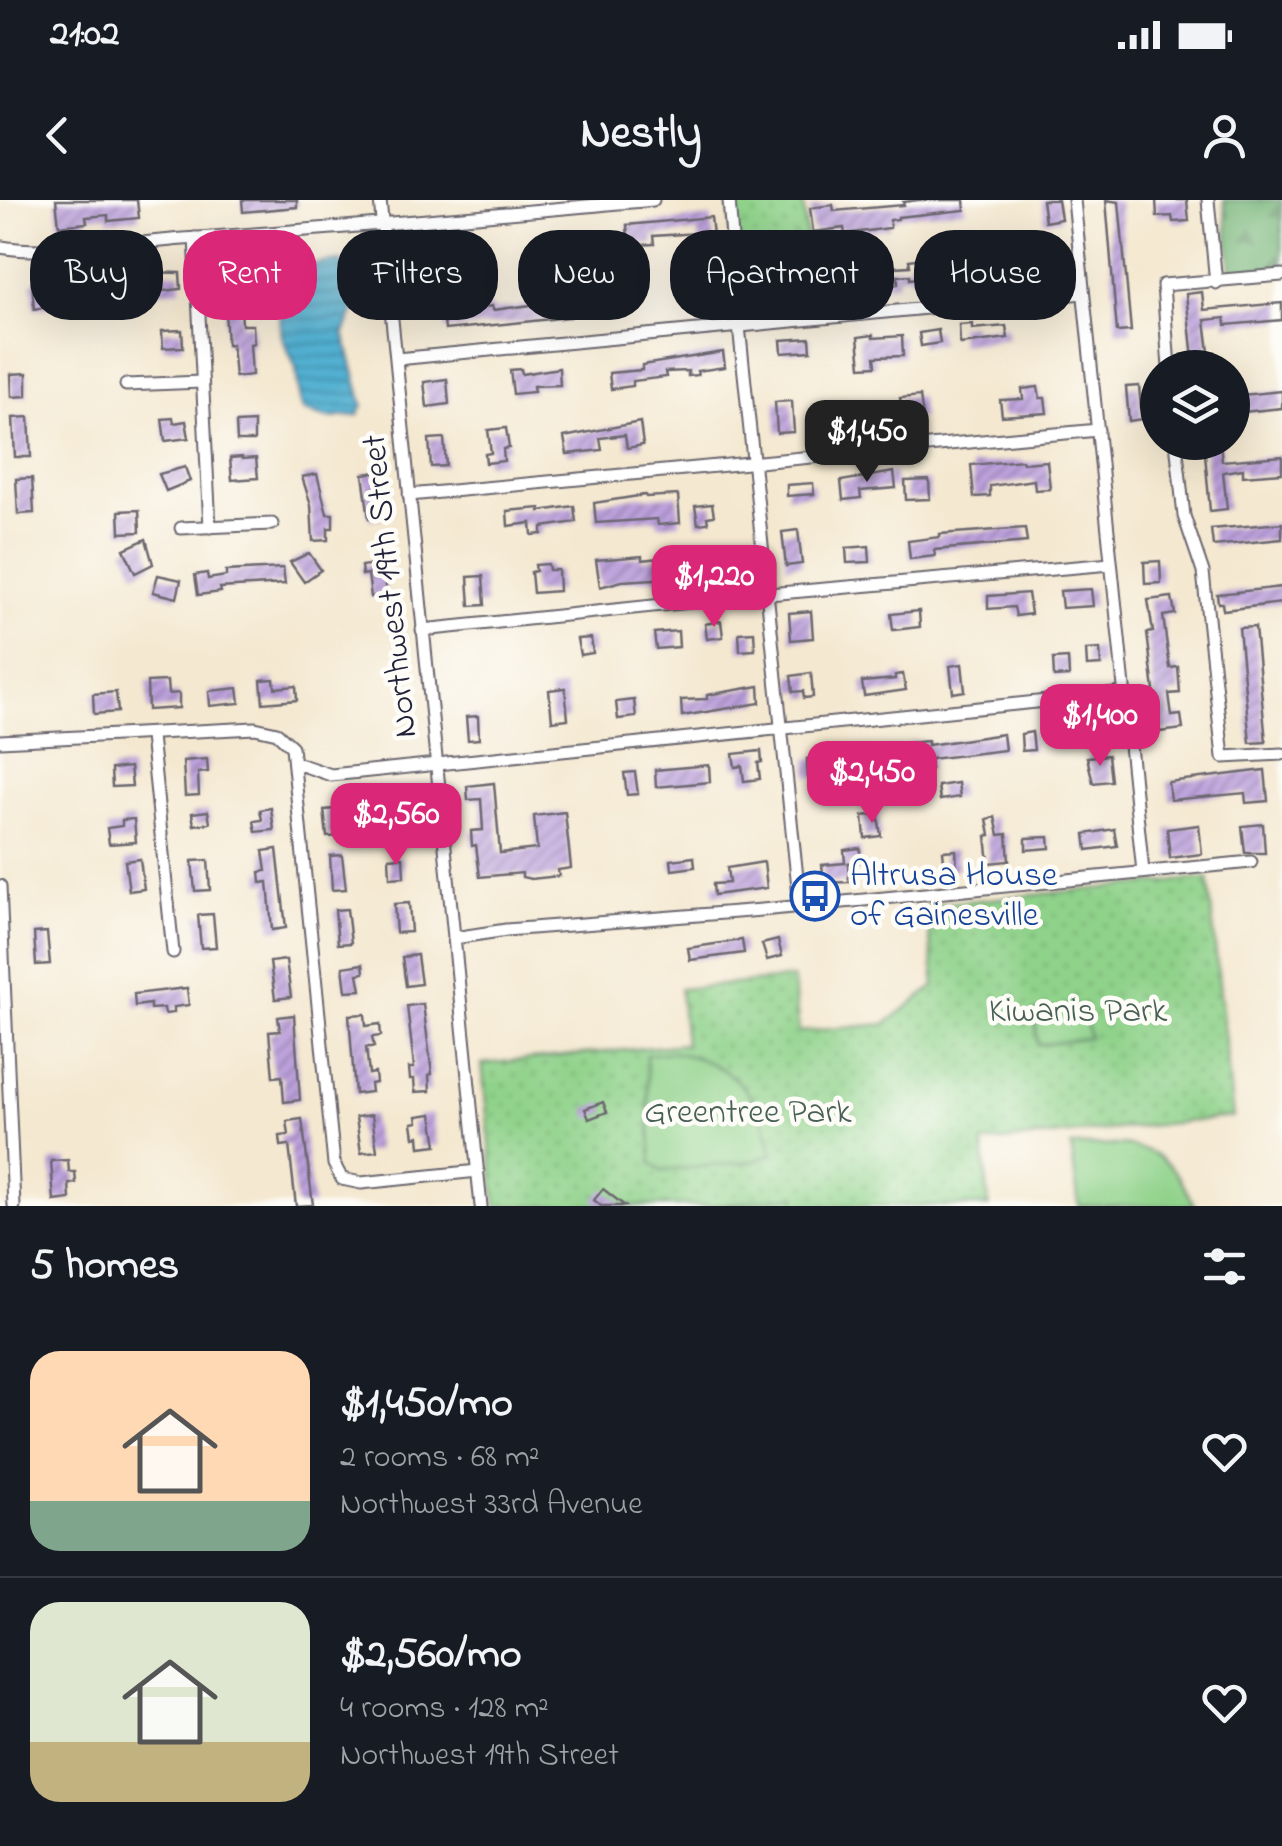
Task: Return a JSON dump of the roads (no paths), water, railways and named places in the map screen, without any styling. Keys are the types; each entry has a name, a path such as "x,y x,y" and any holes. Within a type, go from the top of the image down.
{"street":[{"name":"Northwest 19th Street","path":"380,200 481,1206"},
{"path":"310,230 653,200"},
{"path":"729,200 800,906"},
{"path":"1074,200 1143,872"},
{"path":"1208,200 1216,283"},
{"path":"0,245 17,250 183,239"},
{"path":"1167,350 1162,285 1282,275"},
{"path":"397,359 1083,292"},
{"path":"199,320 210,527"},
{"path":"126,385 202,382"},
{"path":"409,495 1098,430"},
{"path":"1178,460 1184,516 1203,572 1224,757 1282,754"},
{"path":"181,528 272,524"},
{"path":"422,630 1111,564"},
{"path":"296,764 331,776 1124,693"},
{"path":"0,741 255,728 277,733 292,746 334,1164 342,1179 361,1182 478,1171"},
{"path":"152,736 174,952"},
{"path":"454,938 506,930 1252,862"},
{"path":"0,886 14,1206"}],"water":[{"path":"337,261 337,320 350,320 344,333 363,405 358,415 329,418 304,411 300,404 296,368 282,337 280,320 317,320 317,264"}],"place":[{"name":"Altrusa House of Gainesville","path":"815,896"}],"park label":[{"name":"Kiwanis Park","path":"1078,1012"},
{"name":"Greentree Park","path":"748,1113"}]}
